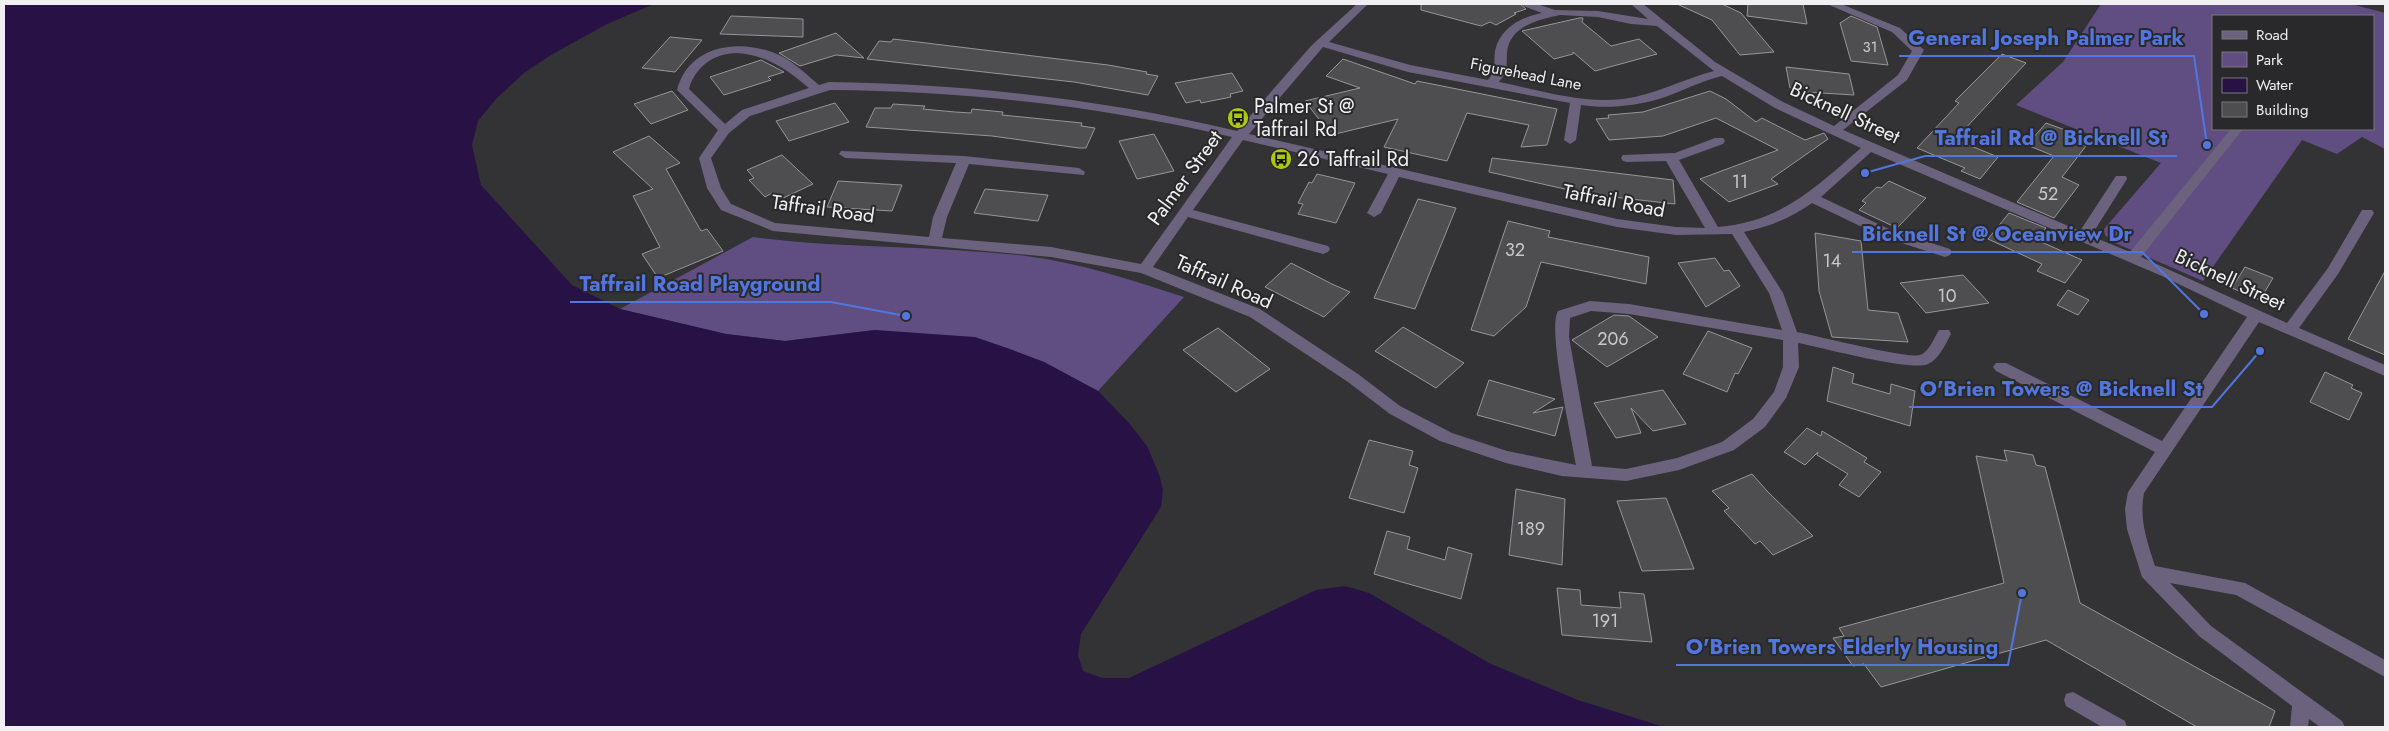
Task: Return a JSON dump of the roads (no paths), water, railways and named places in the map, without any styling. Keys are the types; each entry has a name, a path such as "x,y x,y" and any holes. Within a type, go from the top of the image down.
{"street":[{"name":"Palmer Street","path":"1144,269 1239,136 1315,48 1363,4"},
{"path":"1527,4 1553,14"},
{"name":"Bicknell Street","path":"1636,4 1724,72 1779,105 1869,147 2132,258 2385,372"},
{"path":"1832,4 1896,30 1918,50 1903,77 1835,131"},
{"path":"1491,84 1500,72 1501,50 1506,37 1515,27 1533,18 1560,12 1598,14 1631,21 1659,22"},
{"name":"Figurehead Lane","path":"1321,44 1408,68 1576,100 1622,103 1648,98 1700,78 1724,72"},
{"path":"725,130 683,90 684,80 696,64 724,50 748,51 776,58 818,90"},
{"name":"Taffrail Road","path":"1735,229 1776,293 1790,336 1791,367 1781,394 1758,423 1728,446 1679,464 1626,474 1562,470 1506,458 1446,437 1395,410 1353,378 1255,313 1144,269 1051,252 772,226 726,207 714,188 705,158 725,130 746,113 829,86 910,87 1035,98 1171,119 1395,173 1626,225 1677,232 1735,229 1764,224 1786,214 1812,198 1869,147"},
{"path":"1570,140 1576,100"},
{"path":"2132,258 2236,130"},
{"path":"1627,158 1671,158 1719,141"},
{"path":"845,154 964,160 1079,172"},
{"path":"1671,158 1713,230"},
{"path":"934,242 940,217 964,160"},
{"path":"1374,213 1395,173"},
{"path":"2084,237 2120,179"},
{"path":"1812,198 1888,234 1945,252"},
{"path":"1185,212 1323,249"},
{"path":"2290,330 2333,271 2367,213"},
{"path":"1585,471 1562,337 1563,315 1590,306 1629,309 1790,336 1899,359 1922,361 1931,355 1944,334"},
{"path":"2256,315 2136,492 2132,509 2135,529 2148,572 2205,631 2335,727"},
{"path":"2001,367 2164,449"},
{"path":"2148,572 2239,588 2385,669"},
{"path":"2073,700 2118,727"},
{"path":"2299,727 2302,703"}],"water":[{"path":"4,4 654,4 607,24 551,55 524,73 496,99 478,121 472,145 481,185 572,285 620,309 726,334 785,341 875,330 975,337 1044,362 1098,391 1129,423 1147,446 1159,474 1163,490 1161,507 1081,634 1078,655 1083,671 1102,678 1129,678 1316,590 1345,586 1369,593 1489,663 1578,700 1664,727 4,727"}],"place":[{"name":"Palmer St @ Taffrail Rd","path":"1238,118"},
{"name":"General Joseph Palmer Park","path":"2207,145"},
{"name":"26 Taffrail Rd","path":"1281,159"},
{"name":"Taffrail Rd @ Bicknell St","path":"1865,173"},
{"name":"Bicknell St @ Oceanview Dr","path":"2204,314"},
{"name":"Taffrail Road Playground","path":"906,316"},
{"name":"O'Brien Towers @ Bicknell St","path":"2260,351"},
{"name":"O'Brien Towers Elderly Housing","path":"2022,593"}]}
